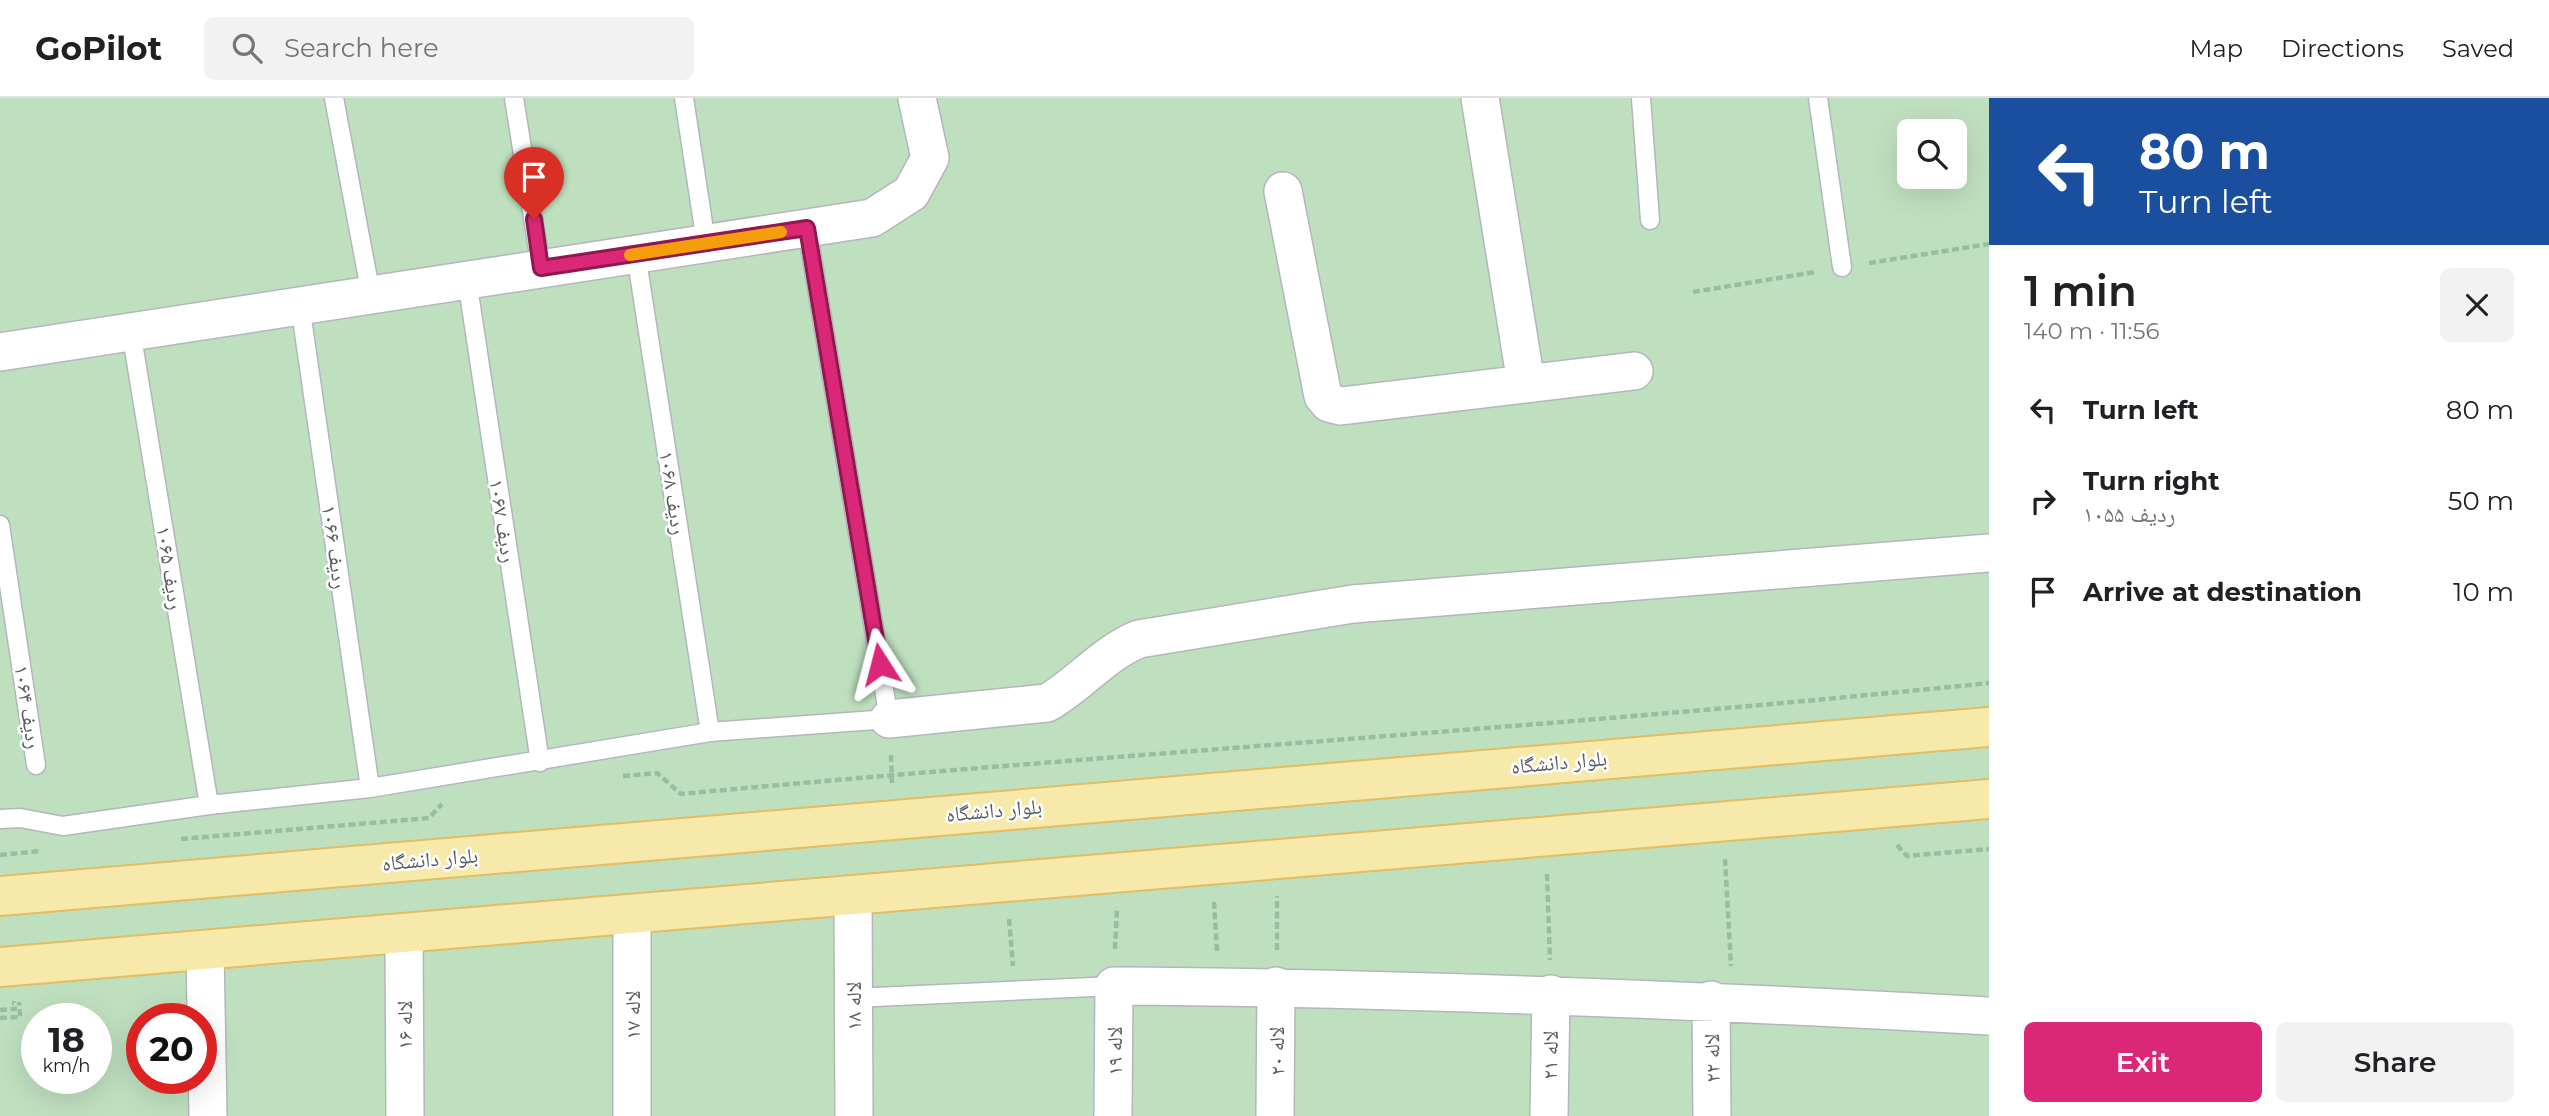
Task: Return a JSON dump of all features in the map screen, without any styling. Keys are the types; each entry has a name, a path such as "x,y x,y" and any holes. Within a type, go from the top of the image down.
{"main road":[{"name":"بلوار دانشگاه","path":"0,896 1989,727"},
{"path":"0,967 1989,799"}],"street":[{"path":"0,352 872,218 911,194 930,158 917,98"},
{"path":"1480,98 1526,383"},
{"path":"1283,191 1323,396 1329,403 1341,406 1634,371"},
{"path":"889,719 1047,703 1060,696 1123,646 1139,639 1353,604 1989,553"},
{"name":"لاله ۱۸","path":"853,895 854,1116"},
{"name":"لاله ۱۷","path":"632,914 632,1116"},
{"name":"لاله ۱۶","path":"404,933 405,1116"},
{"path":"205,950 208,1116"},
{"path":"1114,986 1276,986 1551,994 1989,1016"},
{"name":"لاله ۱۹","path":"1113,1116 1114,986"},
{"name":"لاله ۲۰","path":"1275,1116 1276,986"},
{"name":"لاله ۲۱","path":"1549,1116 1551,994"},
{"name":"لاله ۲۲","path":"1712,1116 1722,1001"}],"lane":[{"path":"334,98 371,295"},
{"path":"514,98 541,268"},
{"path":"684,98 706,243"},
{"path":"1641,98 1650,220"},
{"path":"1818,98 1842,267"},
{"path":"0,819 20,818 64,825 209,805 370,788 710,732 889,719 807,228"},
{"name":"ردیف ۱۰۶۸","path":"636,254 710,732"},
{"name":"ردیف ۱۰۶۷","path":"467,280 540,761"},
{"name":"ردیف ۱۰۶۶","path":"300,306 370,788"},
{"name":"ردیف ۱۰۶۵","path":"131,331 209,805"},
{"name":"ردیف ۱۰۶۴","path":"0,525 36,765"},
{"path":"853,998 1114,986"}],"path":[{"path":"616,777 657,773 681,794 892,774 1808,702 1989,683"},
{"path":"889,719 894,819"},
{"path":"180,839 429,818 444,801"},
{"path":"1551,994 1546,874 1559,836"},
{"path":"0,855 41,851"},
{"path":"1722,1001 1726,859"},
{"path":"1276,986 1277,860"},
{"path":"1114,986 1119,873"},
{"path":"1006,883 1015,989"},
{"path":"1214,902 1219,986"}],"green space":[{"path":"0,98 1989,98 1989,1116 0,1116"}],"slow traffic":[{"path":"630,255 781,232"}],"route":[{"path":"534,219 541,268 807,228 880,664"}]}
